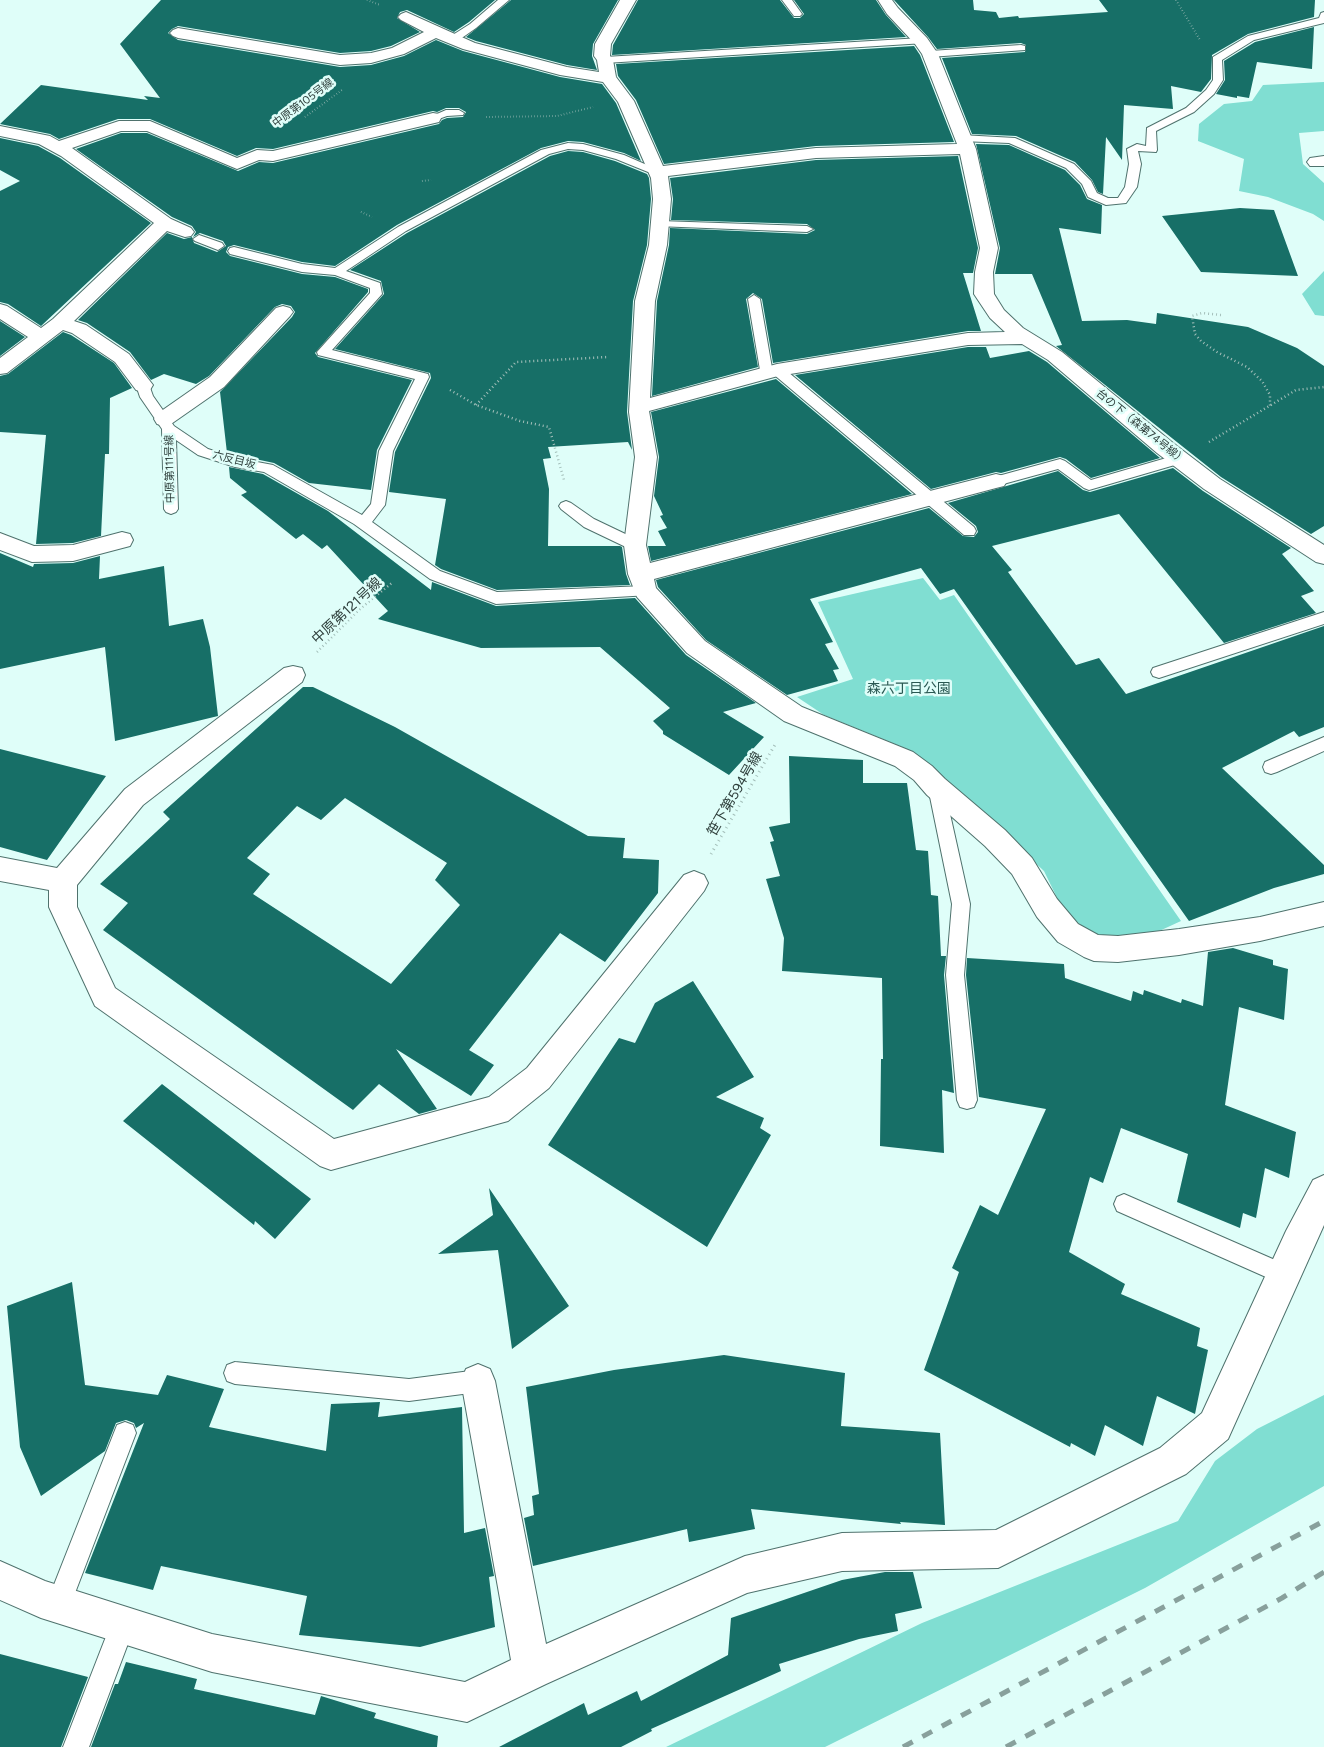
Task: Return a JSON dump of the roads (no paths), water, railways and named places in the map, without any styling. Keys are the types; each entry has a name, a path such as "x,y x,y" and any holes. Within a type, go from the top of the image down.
{"street":[{"path":"628,0 602,44 602,56 607,69 626,101 660,178 662,199 658,246 645,301 640,406 646,457 635,545 643,582 696,647 792,714 904,759 923,773 936,787 995,838 1022,866 1047,908 1068,933 1094,948 1118,950 1260,929 1322,923"},
{"path":"657,172 816,153 964,143 926,48 892,11 885,0"},
{"path":"406,17 452,40 566,72 607,69"},
{"path":"178,33 340,60 371,58 398,51 437,32"},
{"path":"57,147 119,126 150,126 237,164 256,155 273,156 432,118"},
{"path":"0,131 44,140 57,147 165,223 192,235"},
{"name":"台の下（森第74号線）","path":"964,143 989,248 984,277 984,294 997,314 1016,332 1054,356 1212,484 1324,556"},
{"path":"0,368 60,323 165,223"},
{"path":"0,310 25,328 42,336"},
{"path":"167,424 217,382 283,312"},
{"path":"60,323 79,329 122,358 142,385"},
{"path":"640,406 772,372 919,346 968,339 1025,338"},
{"path":"643,582 929,498 996,481"},
{"path":"0,541 32,554 73,553 122,540"},
{"path":"293,676 134,797 63,881 63,907 105,997 331,1155 410,1132 497,1110 538,1078 694,883"},
{"path":"0,870 63,881"},
{"path":"0,1580 58,1605 212,1654 467,1702 532,1670 746,1575 842,1552 998,1549 1174,1461 1215,1426 1324,1191"},
{"path":"478,1381 532,1670"}],"lane":[{"path":"452,40 474,26 504,0"},
{"path":"787,0 797,14"},
{"path":"964,143 1011,140 1070,166 1087,183 1092,195 1106,202 1122,201 1131,187 1135,164 1132,149 1137,147 1152,150 1151,130 1190,110 1210,92 1218,80 1217,59 1251,38 1322,20 1324,16"},
{"path":"607,69 926,48 1021,48"},
{"path":"432,118 446,113 459,113"},
{"path":"337,272 402,229 545,152 568,146 584,147 620,157 657,172"},
{"path":"660,224 807,228"},
{"path":"192,235 218,246"},
{"path":"234,250 302,268 337,272 376,286 376,294 323,352 423,377 386,451 378,505 364,523"},
{"path":"754,299 772,372 969,531"},
{"name":"六反目坂","path":"142,385 147,397 167,424 203,452 235,462 268,468 364,523 435,575 496,598 643,582"},
{"name":"中原第111号線","path":"167,424 171,509"},
{"path":"996,481 1060,464 1089,486 1180,459"},
{"path":"569,508 588,522 635,545"},
{"path":"1159,672 1324,618"},
{"path":"1271,767 1324,744"},
{"path":"936,787 961,904 955,975 967,1100"},
{"path":"1124,1204 1284,1274"},
{"path":"235,1373 409,1390 478,1381"},
{"path":"58,1605 125,1433"},
{"path":"76,1747 123,1625"}],"railway":[{"path":"903,1747 1324,1521"},
{"path":"1006,1747 1282,1598 1324,1572"}],"park label":[{"name":"森六丁目公園","path":"909,689"}]}
